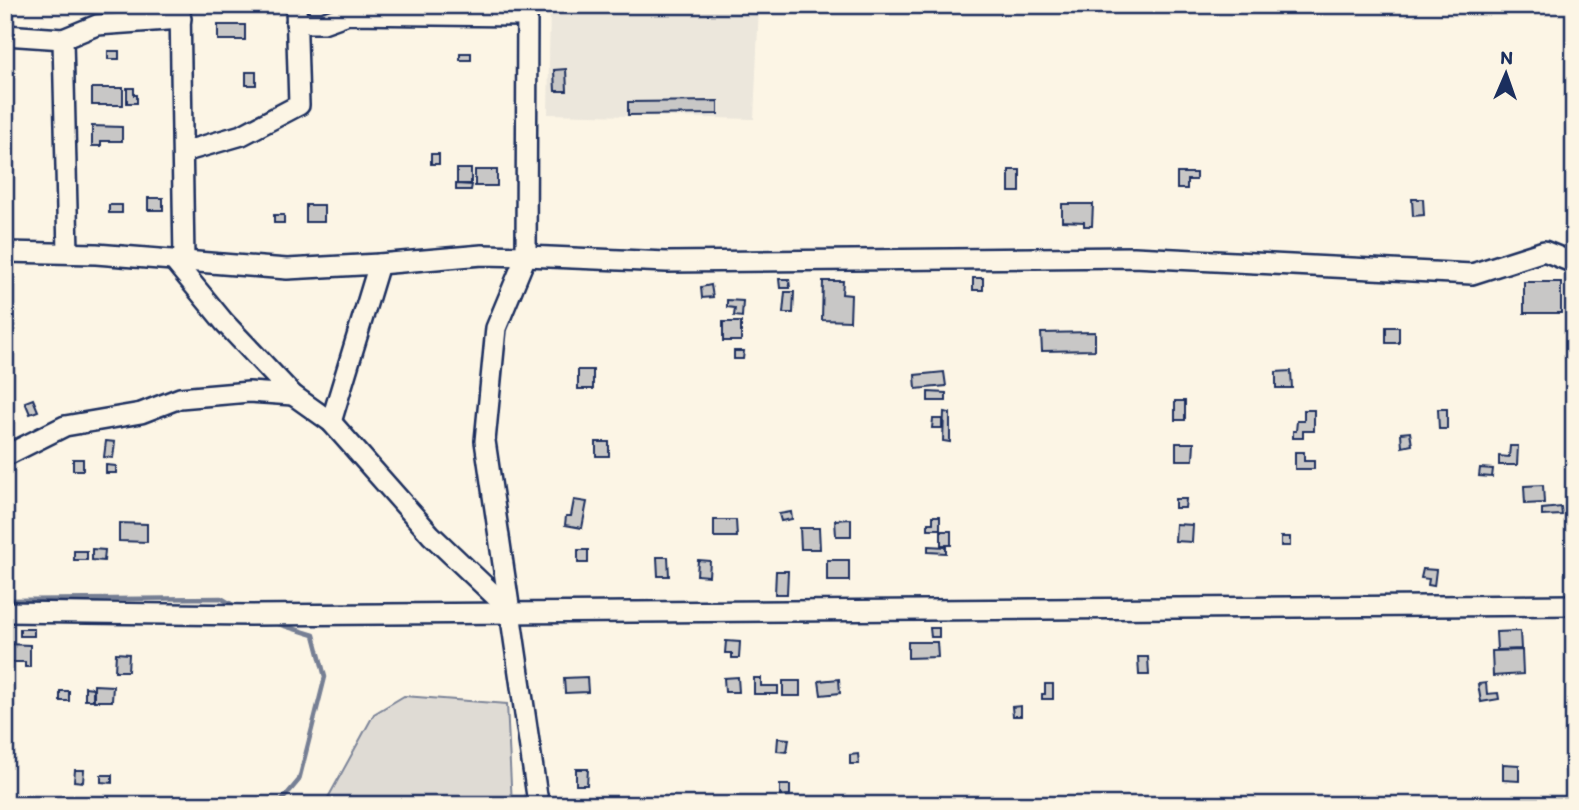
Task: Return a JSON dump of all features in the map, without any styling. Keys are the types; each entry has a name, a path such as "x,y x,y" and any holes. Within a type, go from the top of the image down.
{"street":[{"path":"183,152 242,135 299,105 296,14 323,23 348,14 527,11 526,256 496,328 485,441 537,796 541,805"},
{"path":"5,35 63,39 97,25 181,12 183,152 179,261 224,322 293,396 331,422 431,535 512,612"},
{"path":"63,39 68,253"},
{"path":"5,252 68,253 287,269 482,255 667,262 1134,257 1472,274 1544,251 1574,262"},
{"path":"331,422 379,264"},
{"path":"5,456 65,426 141,413 180,398 249,392 293,396"},
{"path":"5,612 250,615 1574,605"}],"shaded area":[{"path":"550,5 759,5 754,119 548,114"},
{"path":"404,696 507,704 512,805 324,805 374,714"}],"building":[{"path":"218,25 245,25 245,40 218,40"},
{"path":"108,51 119,51 119,59 108,59"},
{"path":"460,53 471,53 471,60 460,60"},
{"path":"566,69 567,91 555,91 554,70"},
{"path":"246,72 256,72 256,85 246,85"},
{"path":"92,88 123,88 123,105 92,105"},
{"path":"127,88 134,88 137,103 127,103"},
{"path":"718,101 718,114 628,115 628,102"},
{"path":"92,126 122,127 122,141 101,141 101,146 92,146"},
{"path":"431,154 439,154 439,164 431,164"},
{"path":"457,169 471,169 471,184 457,184"},
{"path":"475,170 497,170 497,186 475,186"},
{"path":"1009,170 1020,170 1020,192 1009,192"},
{"path":"1177,173 1196,173 1196,180 1187,180 1187,189 1177,189"},
{"path":"456,184 472,185 471,190 456,190"},
{"path":"148,198 163,198 163,210 148,210"},
{"path":"1412,199 1423,199 1424,215 1413,216"},
{"path":"1062,204 1093,204 1092,226 1084,226 1084,222 1062,221"},
{"path":"109,205 122,205 122,213 109,213"},
{"path":"306,205 324,205 324,222 306,222"},
{"path":"274,215 284,215 284,223 274,223"},
{"path":"973,278 983,278 983,290 973,290"},
{"path":"779,279 789,279 790,288 780,288"},
{"path":"823,281 843,281 842,294 851,295 850,321 822,320"},
{"path":"1524,282 1561,282 1561,313 1524,313"},
{"path":"711,285 713,297 702,298 701,287"},
{"path":"785,292 794,292 793,313 783,313"},
{"path":"727,300 743,301 742,317 734,316 735,308 727,307"},
{"path":"723,322 741,322 741,341 723,341"},
{"path":"1386,327 1399,327 1399,343 1386,343"},
{"path":"1095,332 1095,350 1042,351 1041,333"},
{"path":"734,351 744,351 743,359 734,359"},
{"path":"578,370 593,370 593,389 578,389"},
{"path":"1291,371 1292,388 1276,388 1276,372"},
{"path":"944,372 946,386 916,389 915,375"},
{"path":"928,392 946,393 946,401 928,401"},
{"path":"33,399 38,411 30,414 25,402"},
{"path":"1175,401 1185,401 1185,420 1175,420"},
{"path":"1438,409 1447,409 1447,429 1439,429"},
{"path":"1304,410 1314,410 1314,431 1303,431 1303,438 1293,438 1297,421 1304,421"},
{"path":"944,412 950,413 950,442 943,441"},
{"path":"933,419 942,419 942,428 932,428"},
{"path":"1410,432 1412,445 1402,447 1401,433"},
{"path":"106,441 115,442 113,458 104,457"},
{"path":"596,442 609,442 609,456 596,456"},
{"path":"1176,443 1194,443 1193,460 1176,460"},
{"path":"1510,446 1518,446 1517,465 1499,465 1499,456 1509,457"},
{"path":"1295,452 1304,452 1304,461 1314,461 1314,469 1295,469"},
{"path":"73,459 83,459 83,470 73,470"},
{"path":"106,465 116,466 116,473 106,473"},
{"path":"1480,468 1493,469 1492,477 1479,476"},
{"path":"1543,485 1544,503 1525,504 1524,486"},
{"path":"1175,499 1186,499 1185,508 1175,508"},
{"path":"574,500 587,502 582,528 565,525 566,516 571,516"},
{"path":"1561,507 1562,515 1542,516 1542,509"},
{"path":"791,512 792,519 781,521 779,514"},
{"path":"933,516 940,516 940,529 928,529 928,523 933,523"},
{"path":"851,519 851,536 836,536 835,520"},
{"path":"714,520 736,520 737,537 714,537"},
{"path":"119,523 147,524 147,542 119,541"},
{"path":"1176,524 1193,525 1192,542 1175,541"},
{"path":"800,528 819,528 820,549 801,549"},
{"path":"941,531 951,531 951,545 941,545"},
{"path":"1281,537 1290,537 1290,546 1281,546"},
{"path":"928,546 946,547 946,553 928,552"},
{"path":"92,549 105,550 104,561 92,560"},
{"path":"578,550 588,550 588,563 578,563"},
{"path":"74,551 87,551 87,560 74,560"},
{"path":"657,557 668,557 669,576 658,576"},
{"path":"698,560 710,561 709,576 697,575"},
{"path":"827,560 849,560 849,581 827,581"},
{"path":"1423,569 1436,570 1434,586 1428,585 1429,579 1421,578"},
{"path":"776,571 788,571 787,594 775,594"},
{"path":"930,628 939,628 939,637 931,637"},
{"path":"20,629 34,629 34,636 20,636"},
{"path":"1520,631 1521,649 1497,650 1496,632"},
{"path":"726,641 740,642 739,658 732,658 732,653 725,653"},
{"path":"908,642 937,642 938,657 908,658"},
{"path":"6,644 30,645 30,667 25,667 25,662 12,662 12,668 6,668"},
{"path":"1522,650 1523,674 1493,676 1492,651"},
{"path":"116,653 129,654 128,671 115,671"},
{"path":"1138,657 1148,657 1149,675 1139,675"},
{"path":"587,677 588,692 565,693 564,678"},
{"path":"738,677 739,692 725,692 724,678"},
{"path":"754,678 761,678 761,686 778,686 778,694 754,694"},
{"path":"839,679 840,693 821,695 819,681"},
{"path":"783,681 800,681 800,696 783,696"},
{"path":"1486,683 1487,694 1498,693 1499,699 1481,702 1478,684"},
{"path":"1045,684 1053,684 1053,699 1042,699"},
{"path":"94,685 113,686 112,701 94,701"},
{"path":"85,687 93,688 93,700 85,700"},
{"path":"60,691 69,691 69,701 60,701"},
{"path":"1021,706 1021,716 1013,716 1012,707"},
{"path":"778,738 789,739 787,752 777,751"},
{"path":"858,754 859,764 850,764 850,755"},
{"path":"1503,764 1519,765 1519,781 1503,780"},
{"path":"576,769 588,769 587,785 576,785"},
{"path":"75,770 84,770 83,782 74,781"},
{"path":"101,775 112,775 112,783 101,782"},
{"path":"780,785 790,785 790,795 780,796"}],"waterway":[{"path":"5,600 221,598 238,608"},
{"path":"275,623 314,635 325,677 299,780 278,805"}]}
